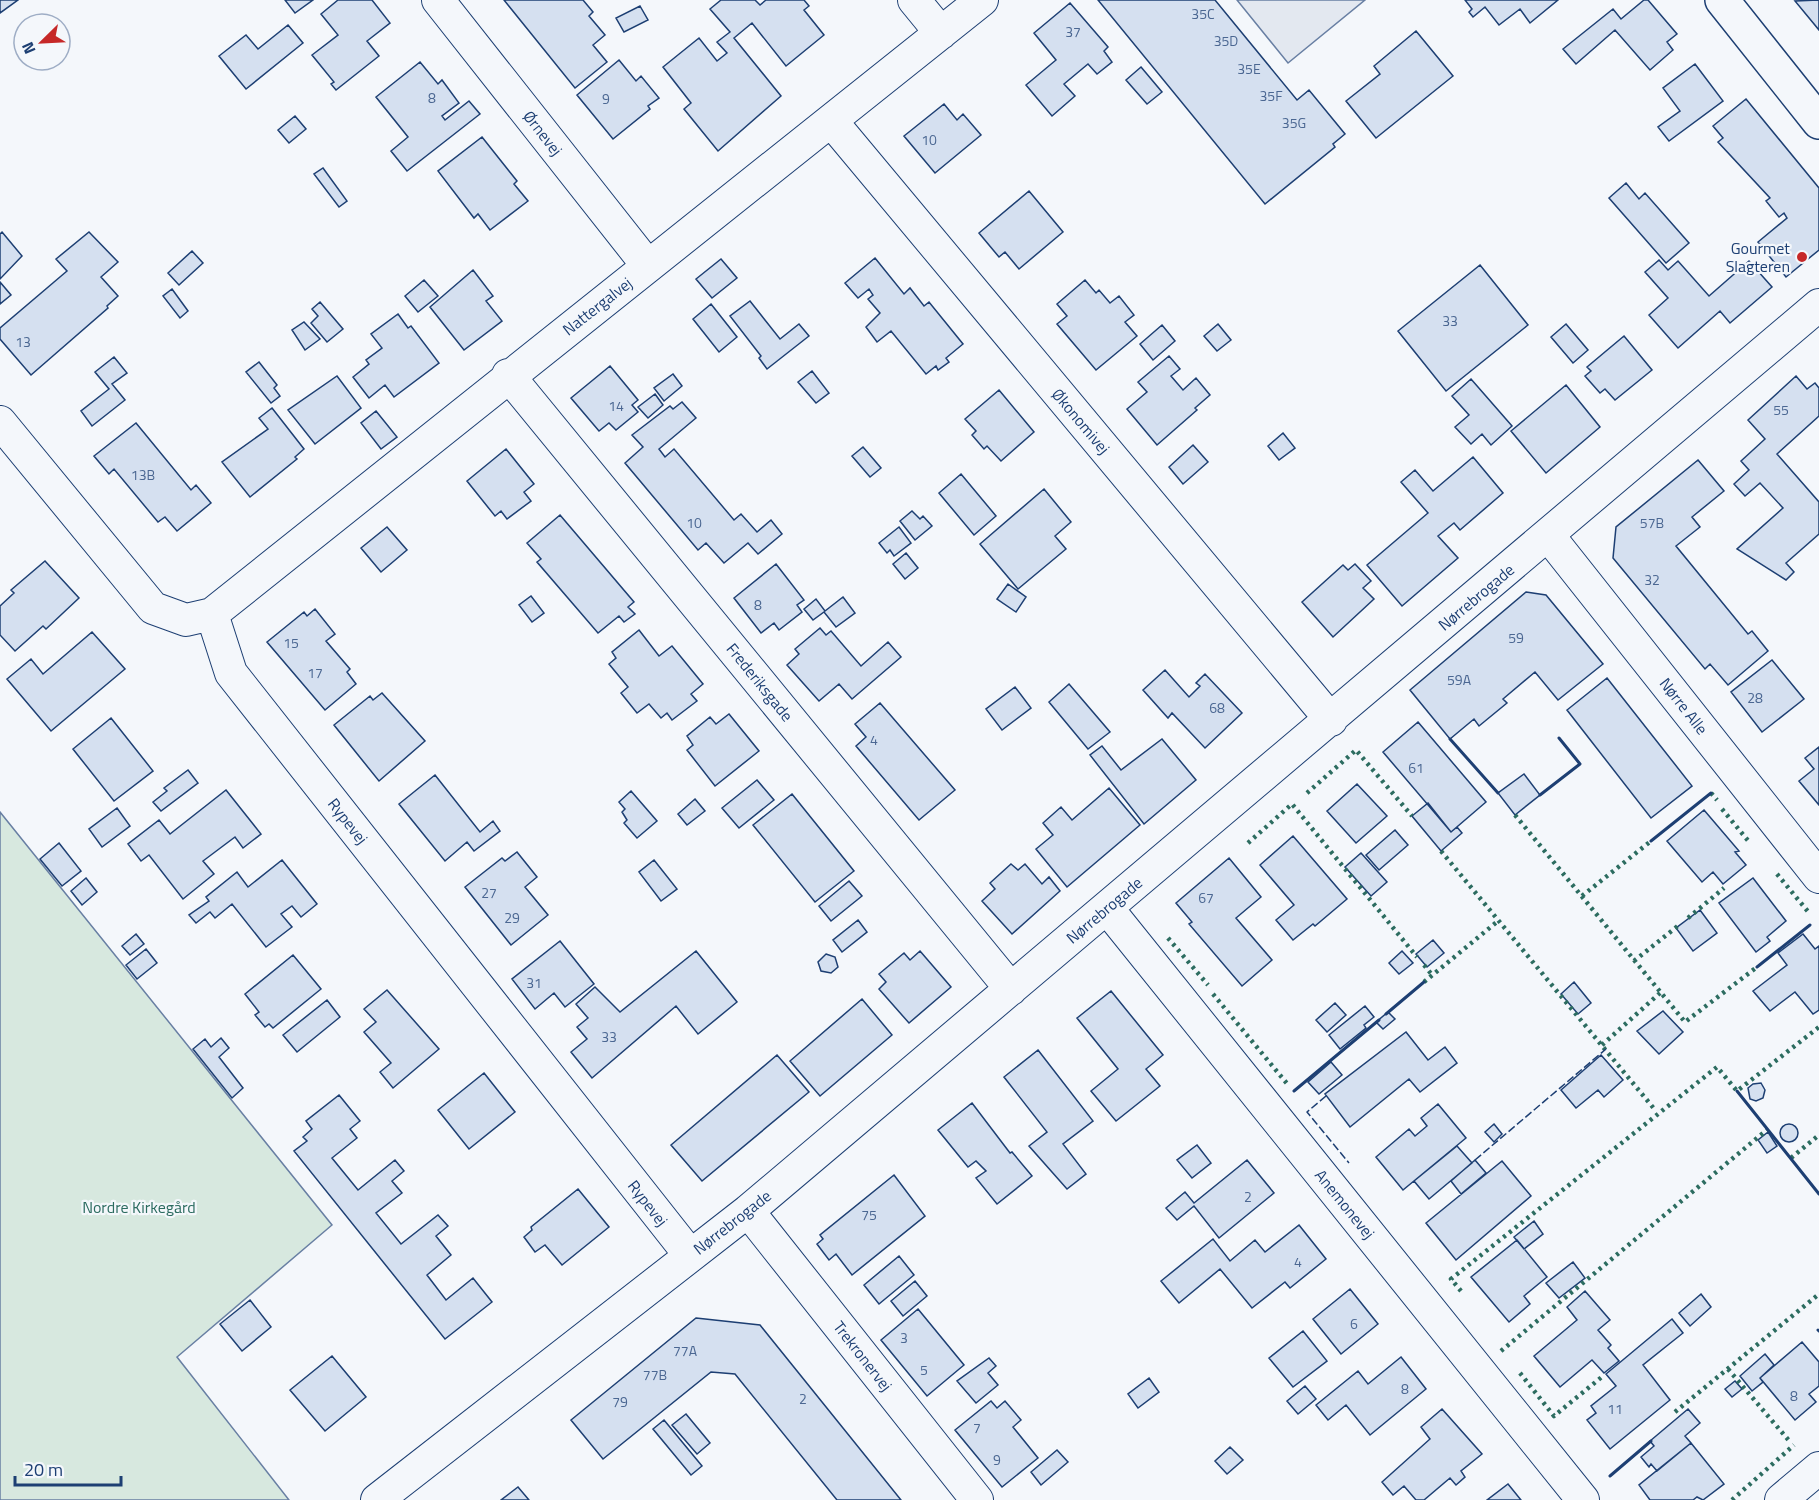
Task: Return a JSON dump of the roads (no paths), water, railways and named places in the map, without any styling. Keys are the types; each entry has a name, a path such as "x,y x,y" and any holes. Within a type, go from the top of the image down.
{"street":[{"name":"Ørnevej","path":"438,0 648,266"},
{"path":"914,0 941,33"},
{"name":"Nattergalvej","path":"212,614 508,375 832,122 982,0"},
{"path":"1722,0 1819,122"},
{"name":"Økonomivej","path":"832,122 1331,720"},
{"name":"Nørrebrogade","path":"386,1497 748,1211 1819,305"},
{"name":"Frederiksgade","path":"508,375 1011,989"},
{"path":"0,422 153,608 186,620 212,614"},
{"name":"Nørre Alle","path":"1548,535 1819,877"},
{"name":"Rypevej","path":"212,614 231,673 690,1255"},
{"name":"Anemonevej","path":"1107,908 1583,1500"},
{"name":"Trekronervej","path":"748,1211 977,1500"},
{"path":"1781,1500 1819,1468"}],"place":[{"name":"Gourmet Slagteren","path":"1802,257"}],"park label":[{"name":"Nordre Kirkegård","path":"139,1207"}]}
